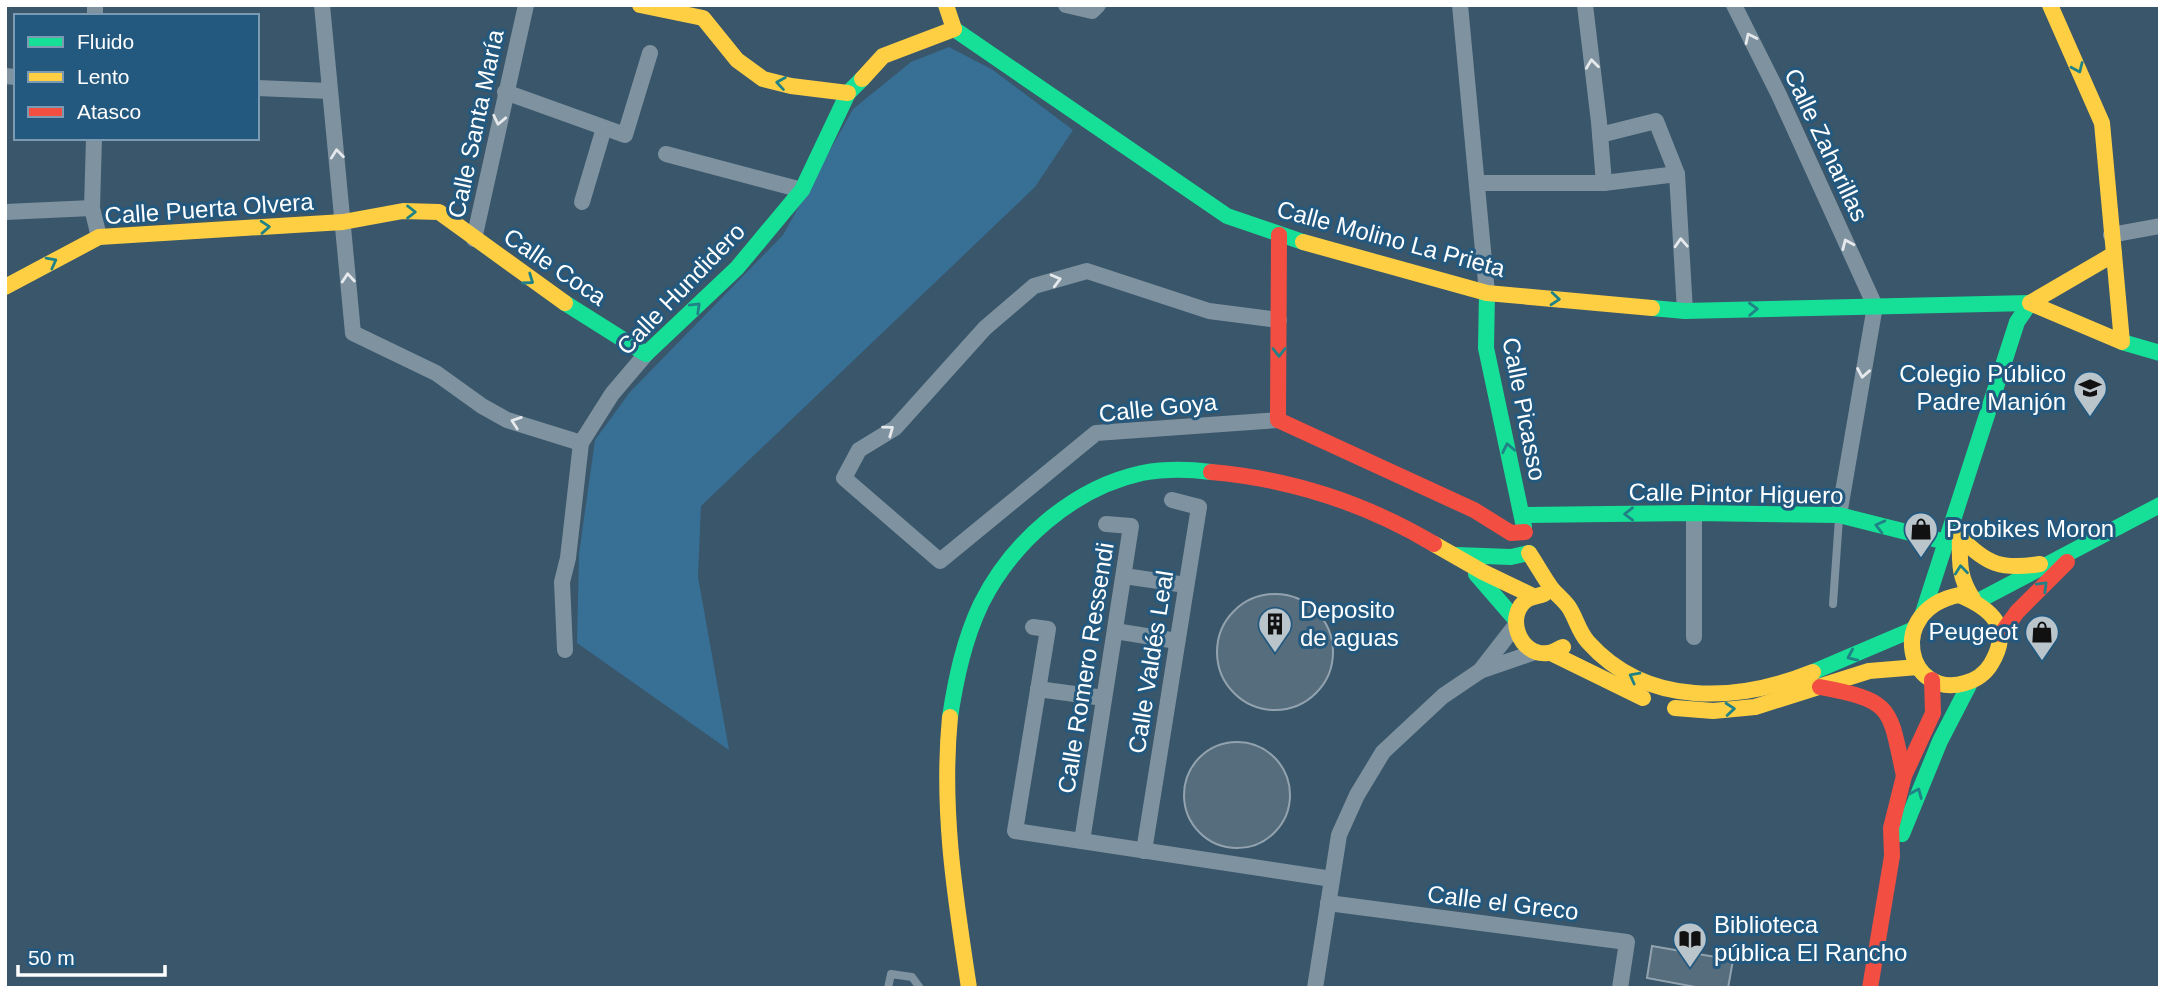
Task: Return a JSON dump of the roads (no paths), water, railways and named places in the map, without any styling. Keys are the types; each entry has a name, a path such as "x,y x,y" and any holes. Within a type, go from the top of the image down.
{"street":[{"path":"322,5 353,333 436,373 482,406 507,419 580,443"},
{"name":"Calle Santa María","path":"343,222 403,211 439,212 474,239 526,5"},
{"path":"640,5 705,11 725,47 745,67 765,81 848,93"},
{"path":"946,5 954,29"},
{"path":"1066,5 1092,11 1098,5"},
{"path":"1460,5 1487,293"},
{"path":"1585,5 1604,183"},
{"name":"Calle Zaharillas","path":"1734,5 1875,306"},
{"path":"2050,5 2102,123 2122,342"},
{"name":"Calle Hundidero","path":"565,650 562,582 568,558 580,443 612,394 646,355 737,268 802,190 848,93 883,56 954,29"},
{"name":"Calle Molino La Prieta","path":"954,29 1227,216 1279,235 1487,293 1685,311 2029,303"},
{"path":"505,92 625,135 650,53"},
{"path":"259,88 330,91"},
{"path":"1600,128 1656,121 1678,174 1685,311"},
{"path":"582,202 604,128"},
{"path":"94,140 92,208 99,237"},
{"path":"666,154 802,190"},
{"path":"1477,183 1604,183 1678,174"},
{"path":"5,212 92,208"},
{"name":"Calle Puerta Olvera","path":"5,287 99,237 343,222"},
{"path":"2111,235 2160,226"},
{"path":"1278,420 1279,235"},
{"name":"Calle Coca","path":"474,239 547,292 646,355"},
{"path":"2089,541 2017,612 2001,634 1992,661 1981,677 1969,685 1956,687 1932,680 1918,667 1912,654 1914,629 1953,540 1959,504 2017,322 2029,303 2114,254"},
{"name":"Calle Goya","path":"1279,320 1209,311 1087,271 1034,286 985,328 895,428 859,450 844,478 940,561 1096,433 1278,420 1474,510 1511,533 1525,532"},
{"name":"Calle Picasso","path":"1487,293 1486,348 1529,553"},
{"path":"2029,303 2122,342 2160,353"},
{"path":"1839,516 1875,306"},
{"path":"969,988 950,860 946,809 946,756 952,701 962,657 976,615 995,576 1019,545 1043,523 1074,501 1108,484 1154,471 1223,472 1280,482 1348,501 1408,527 1527,597 1546,594 1559,598"},
{"name":"Calle Valdés Leal","path":"1143,851 1199,507 1172,500"},
{"path":"1923,612 1945,597 1959,596 1975,600 2160,505"},
{"path":"1694,513 1694,637"},
{"name":"Calle Pintor Higuero","path":"1522,515 1694,513 1839,516 1953,540"},
{"name":"Calle Romero Ressendi","path":"1082,842 1131,526 1106,524"},
{"path":"1953,540 1996,566 2028,566 2052,562"},
{"path":"1953,540 1963,584 1975,600 1989,610 1997,621 2001,634"},
{"path":"1460,559 1511,557 1529,553"},
{"path":"1315,988 1339,835 1357,795 1383,752 1443,696 1479,671 1515,622 1527,597 1529,553"},
{"path":"1479,671 1566,644 1574,629 1572,611 1559,598 1529,553"},
{"path":"1460,559 1515,622 1521,642 1654,703 1688,710 1755,707 1869,671 1918,667"},
{"path":"1124,576 1186,585"},
{"path":"1574,620 1584,637 1606,659 1633,678 1662,690 1690,695 1731,694 1774,685 1827,667 1914,629"},
{"path":"1033,627 1048,629 1016,831 1332,878"},
{"path":"1115,631 1177,642"},
{"path":"1870,988 1892,856 1891,828 1904,776 1933,713 1932,680"},
{"path":"1892,856 1940,741 1969,685"},
{"path":"1820,687 1850,692 1887,712 1897,740 1904,776"},
{"path":"1038,689 1104,698"},
{"name":"Calle el Greco","path":"1328,903 1627,942 1620,988"}],"lane":[{"path":"1833,604 1839,516"},
{"path":"888,988 891,974 912,978 920,988"}],"place":[{"name":"Colegio Público Padre Manjón","path":"2090,418"},
{"name":"Probikes Moron","path":"1921,559"},
{"name":"Deposito de aguas","path":"1275,654"},
{"name":"Peugeot","path":"2042,662"},
{"name":"Biblioteca pública El Rancho","path":"1690,969"}]}
